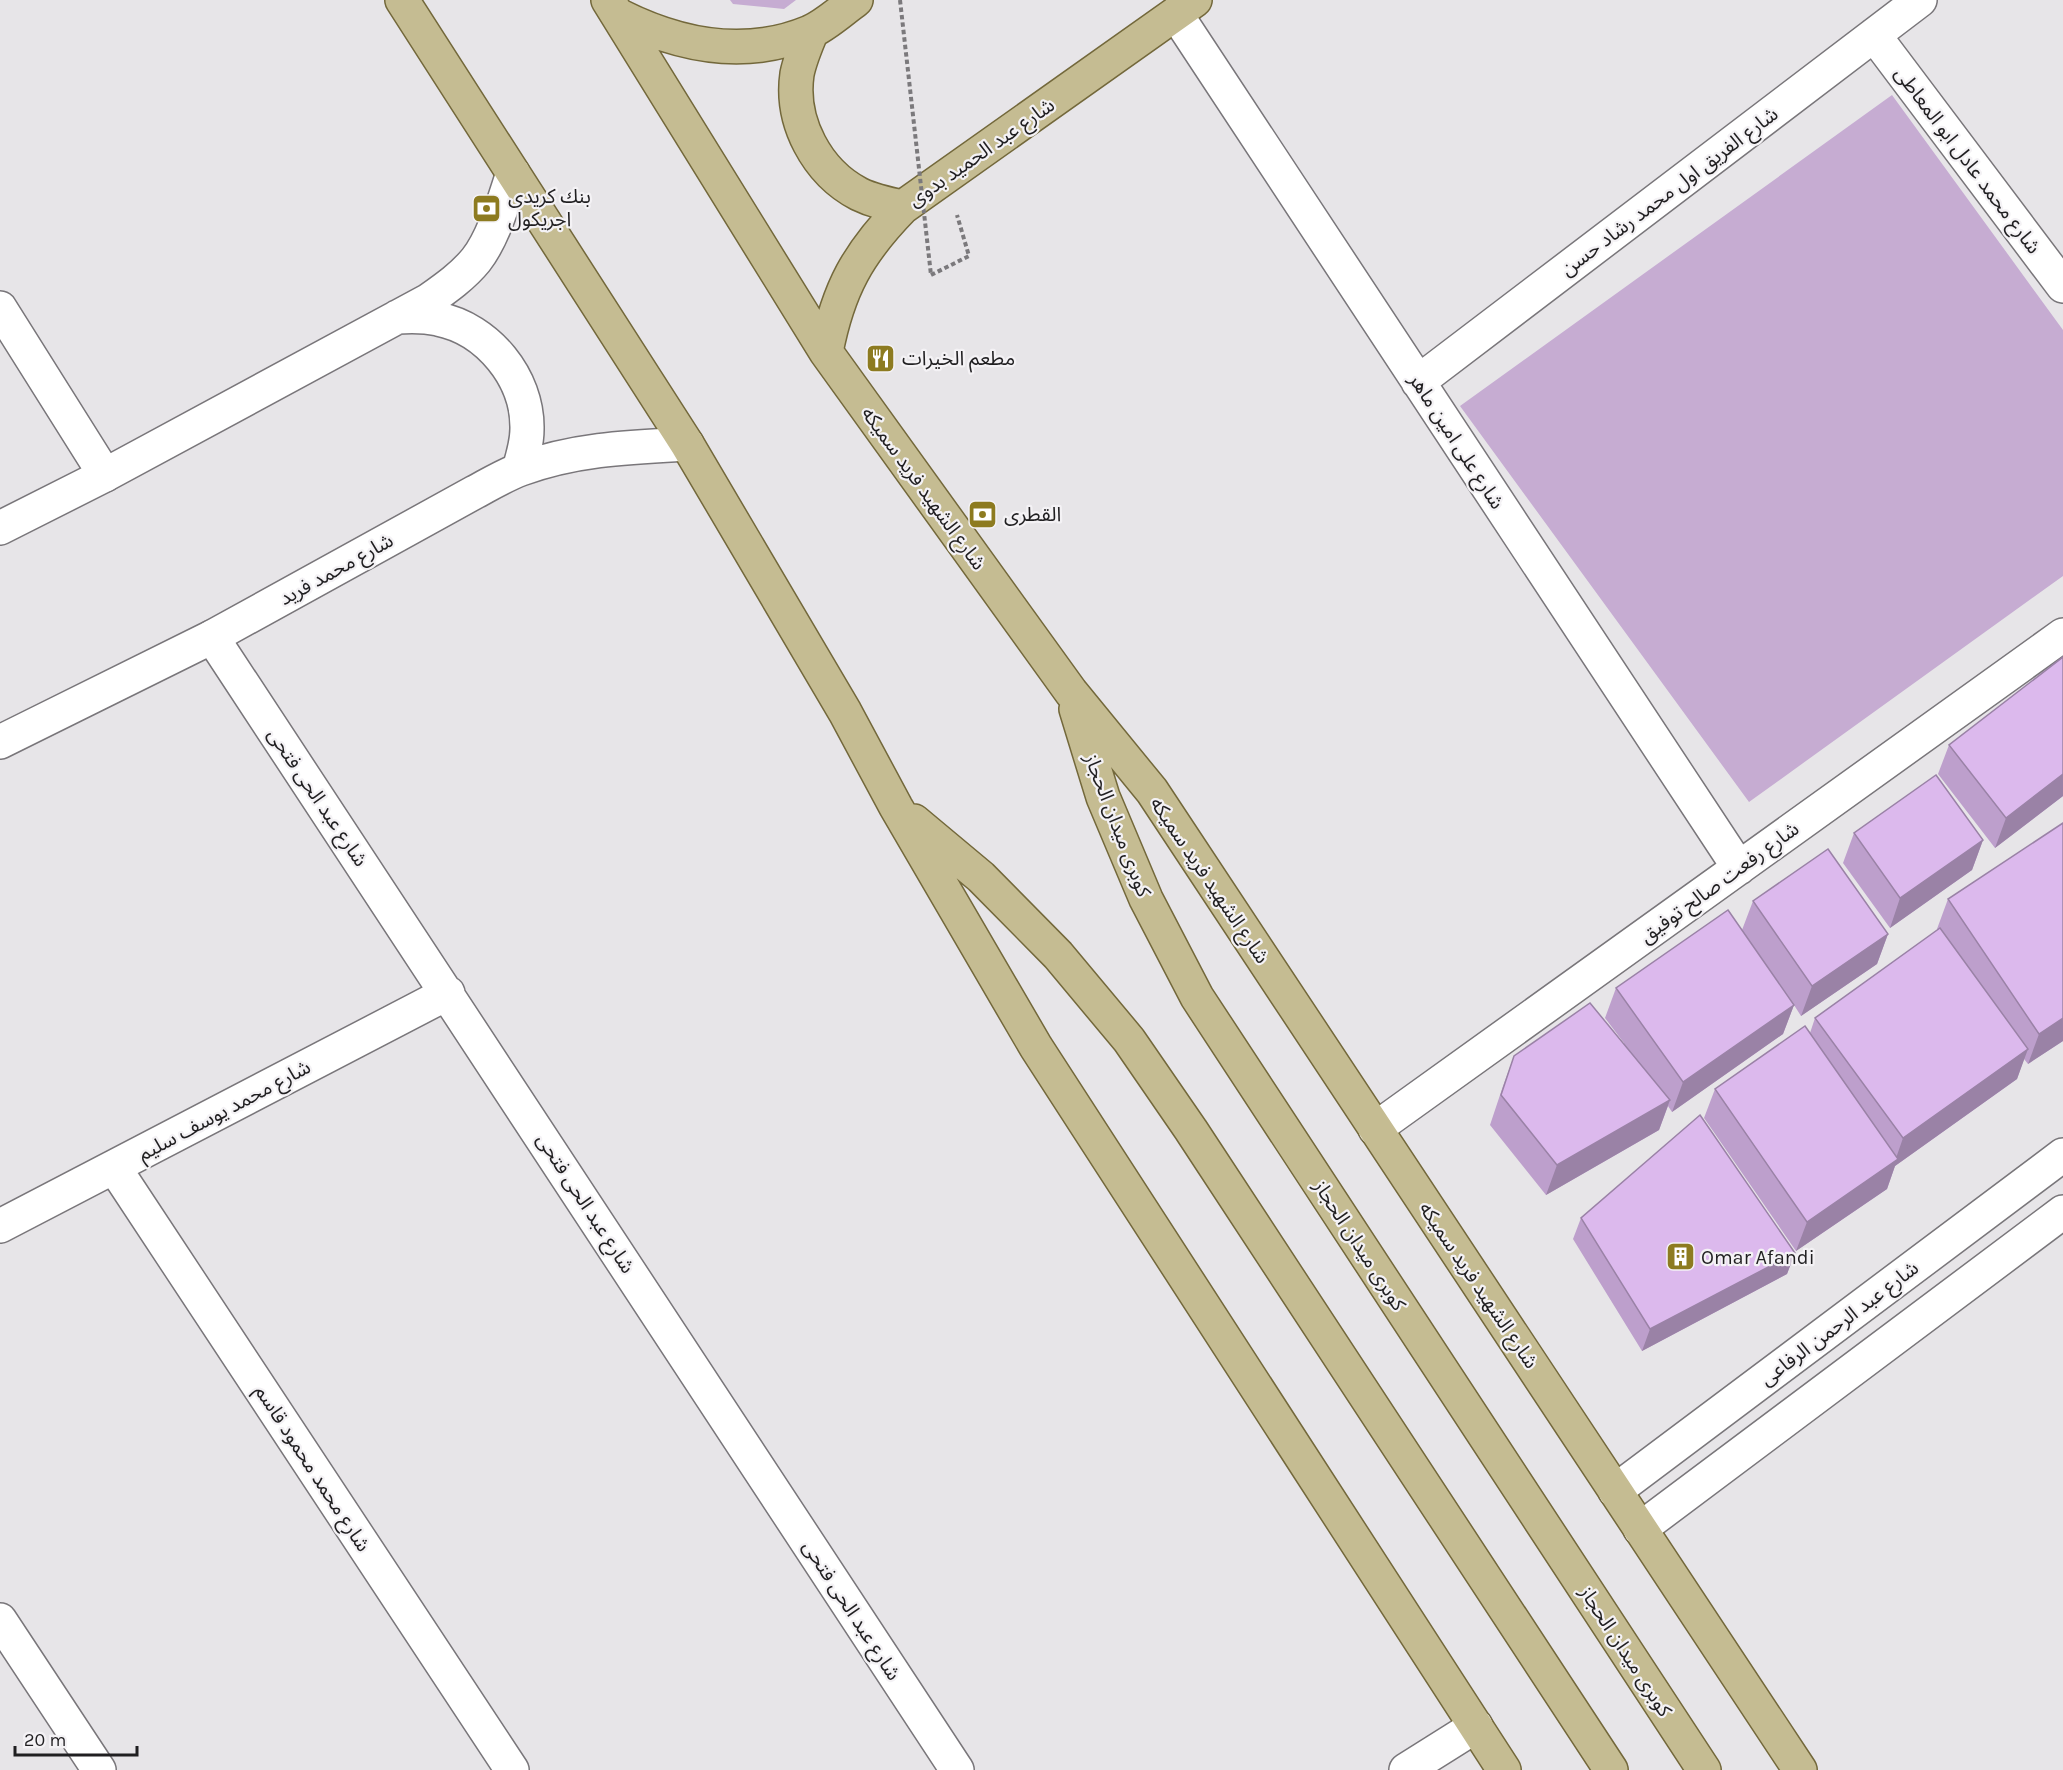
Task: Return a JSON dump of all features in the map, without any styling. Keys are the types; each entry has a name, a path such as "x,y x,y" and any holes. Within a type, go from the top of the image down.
{"main road":[{"path":"402,0 687,444 845,712 896,807 1036,1047 1504,1770"},
{"path":"613,8 648,30 680,40 713,46 747,46 780,41 812,31 856,0"},
{"name":"شارع عبد الحميد بدوى","path":"826,352 840,298 852,273 866,248 903,207 1185,7"},
{"name":"شارع الشهيد فريد سميكه","path":"613,8 826,352 1071,692 1152,791 1800,1770"},
{"path":"812,31 802,53 797,76 798,111 809,144 822,164 839,181 870,198 903,207"},
{"name":"كوبرى ميدان الحجاز","path":"1071,692 1104,797 1146,899 1197,997 1704,1770"},
{"path":"896,807 981,877 1058,956 1129,1040 1198,1140 1611,1770"}],"street":[{"name":"شارع الفريق اول محمد رشاد حسن","path":"1418,382 1920,0"},
{"name":"شارع على امين ماهر","path":"1185,7 1418,382 1739,868"},
{"name":"شارع محمد عادل ابو المعاطى","path":"1874,35 2063,286"},
{"path":"0,528 105,475 429,300 456,281 478,258 495,224 513,173"},
{"path":"0,308 105,475"},
{"path":"397,317 418,316 440,319 478,336 495,350 508,367 525,406 527,427 525,448 519,469"},
{"name":"شارع محمد فريد","path":"0,742 212,637 519,469 553,458 619,447 687,444"},
{"name":"شارع رفعت صالح توفيق","path":"1375,1129 2063,634"},
{"name":"شارع عبد الحى فتحى","path":"212,637 957,1770"},
{"name":"شارع محمد يوسف سليم","path":"0,1226 448,993"},
{"name":"شارع عبد الرحمن الرفاعى","path":"1616,1491 2063,1155"},
{"name":"شارع محمد محمود قاسم","path":"114,1167 512,1770"},
{"path":"1640,1529 2063,1212"},
{"path":"6,1639 99,1770"},
{"path":"1406,1770 1476,1726"}],"path":[{"path":"900,0 931,275 969,256"}],"shaded area":[{"path":"730,0 796,0 784,9 733,4"},
{"path":"1892,95 2063,330 2063,576 1749,802 1460,406"}],"building":[{"path":"2063,657 2063,774 2006,818 1949,745"},
{"path":"1936,775 1983,840 1900,898 1854,833"},
{"path":"2063,823 2063,1018 2039,1034 1948,899"},
{"path":"1828,849 1888,934 1812,986 1753,901"},
{"path":"1728,910 1794,1005 1683,1082 1616,988"},
{"path":"1940,928 2028,1049 1903,1138 1815,1018"},
{"path":"1590,1003 1670,1100 1557,1165 1501,1095 1514,1056"},
{"path":"1805,1026 1898,1159 1807,1222 1715,1089"},
{"name":"Omar Afandi","path":"1700,1115 1795,1253 1650,1329 1581,1218"}],"place":[{"name":"بنك كريدى اجريكول","path":"487,208"},
{"name":"مطعم الخيرات","path":"881,358"},
{"name":"القطرى","path":"983,514"},
{"name":"Omar Afandi","path":"1680,1257"}]}
